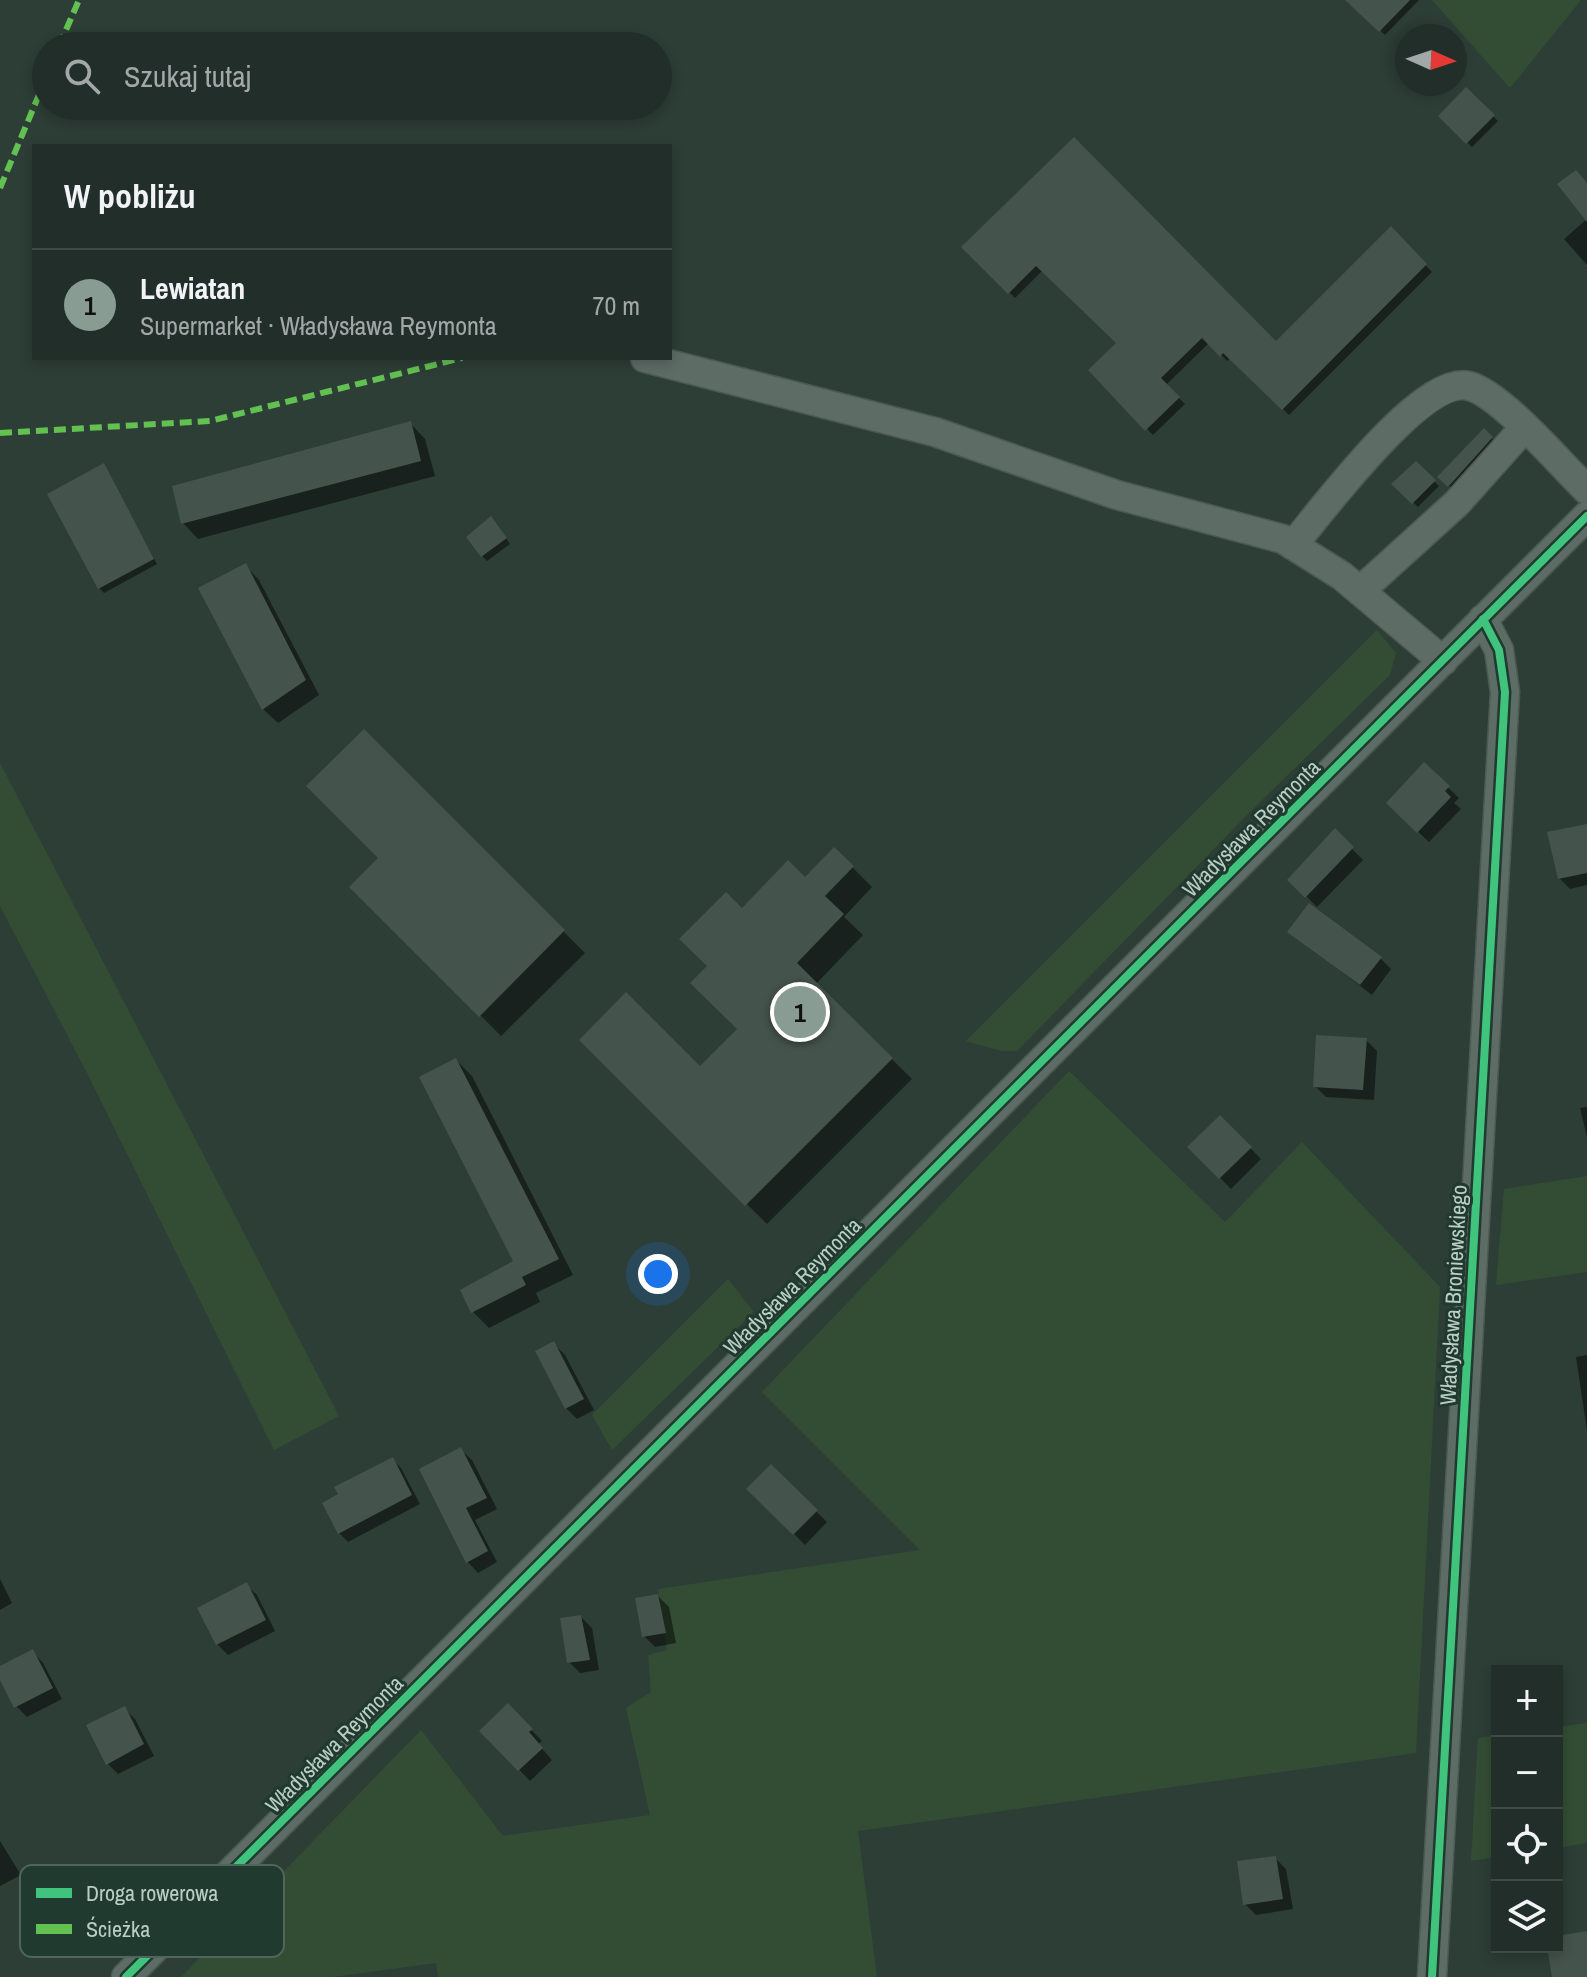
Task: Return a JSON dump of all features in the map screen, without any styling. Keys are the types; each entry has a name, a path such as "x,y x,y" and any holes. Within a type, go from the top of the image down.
{"street":[{"path":"653,360 935,432 1117,495 1283,539 1342,576 1443,661"},
{"path":"1293,545 1377,444 1426,399 1451,386 1465,385 1477,389 1500,405 1587,490"},
{"path":"1360,591 1457,503 1524,428"},
{"name":"Władysława Reymonta","path":"238,1865 1587,516"},
{"name":"Władysława Broniewskiego","path":"1432,1977 1505,692 1499,650 1483,619"},
{"name":"Władysława Reymonta","path":"126,1977 146,1957"}],"green space":[{"path":"1432,0 1581,0 1510,88 1467,39 1467,24 1453,24"},
{"path":"1377,630 1396,653 1390,675 1248,814 1017,1051 1001,1051 966,1041"},
{"path":"0,763 339,1416 274,1450 87,1073 0,906"},
{"path":"1069,1071 1225,1222 1302,1142 1440,1287 1416,1753 858,1831 877,1977 438,1977 436,1963 333,1977 181,1977 200,1957 284,1957 284,1871 421,1730 503,1836 650,1815 626,1708 651,1692 648,1655 667,1650 658,1589 920,1550 762,1392"},
{"path":"1587,1176 1587,1272 1496,1285 1504,1189"},
{"path":"728,1279 754,1312 612,1450 592,1415"},
{"path":"1587,1723 1587,1843 1563,1847 1563,1737 1563,1726"},
{"path":"1491,1736 1491,1858 1471,1861 1478,1738"}],"building":[{"path":"1345,0 1410,0 1379,32"},
{"path":"1467,88 1495,115 1466,144 1438,116 1457,96 1467,96"},
{"path":"1074,137 1276,341 1391,226 1427,264 1282,410 1223,353 1220,357 1202,338 1161,378 1180,397 1145,431 1088,370 1116,343 1036,266 1008,294 961,247"},
{"path":"1576,170 1587,183 1587,222 1557,184"},
{"path":"411,421 421,461 181,524 172,486"},
{"path":"1484,428 1493,437 1448,487 1437,477"},
{"path":"1416,461 1436,480 1412,504 1391,484"},
{"path":"104,463 154,559 98,589 47,494"},
{"path":"491,516 507,538 481,557 466,537"},
{"path":"246,563 306,680 262,710 198,588"},
{"path":"364,729 565,930 479,1017 349,887 378,858 306,786"},
{"path":"1424,762 1450,786 1445,791 1451,797 1417,833 1386,803"},
{"path":"1587,824 1587,873 1558,879 1547,832"},
{"path":"1335,828 1354,847 1305,898 1287,880"},
{"path":"834,847 854,866 825,896 844,914 797,963 893,1058 745,1206 579,1040 626,992 700,1066 737,1029 690,983 707,966 679,939 726,892 742,908 788,860 805,877"},
{"path":"1309,903 1382,957 1360,985 1287,932"},
{"path":"1316,1035 1367,1038 1363,1090 1313,1087"},
{"path":"456,1058 559,1259 522,1277 526,1285 471,1313 460,1290 513,1261 419,1077"},
{"path":"1220,1115 1252,1147 1219,1179 1187,1147"},
{"path":"554,1341 584,1399 565,1409 535,1351"},
{"path":"461,1447 487,1498 466,1508 488,1551 466,1563 419,1469"},
{"path":"393,1457 412,1495 338,1534 322,1503 338,1494 334,1487"},
{"path":"771,1464 818,1510 793,1535 746,1489"},
{"path":"247,1582 266,1620 216,1645 197,1608"},
{"path":"658,1594 666,1633 642,1637 635,1598"},
{"path":"581,1615 590,1660 567,1663 560,1618"},
{"path":"33,1649 53,1688 14,1708 0,1680 0,1666"},
{"path":"508,1703 533,1729 529,1732 543,1748 518,1771 479,1731"},
{"path":"125,1706 144,1744 106,1765 86,1725"},
{"path":"1276,1856 1283,1899 1243,1905 1237,1861"},
{"path":"1587,1931 1587,1977 1552,1977 1548,1953 1563,1953 1563,1935"}],"marked path":[{"path":"65,32 79,0"},
{"path":"0,188 32,111"},
{"path":"0,433 210,421 454,360"}],"cycle path":[{"path":"238,1865 1587,516"},
{"path":"1432,1977 1505,692 1499,650 1483,619"},
{"path":"126,1977 146,1957"}],"place":[{"name":"Lewiatan","path":"800,1012"}]}
